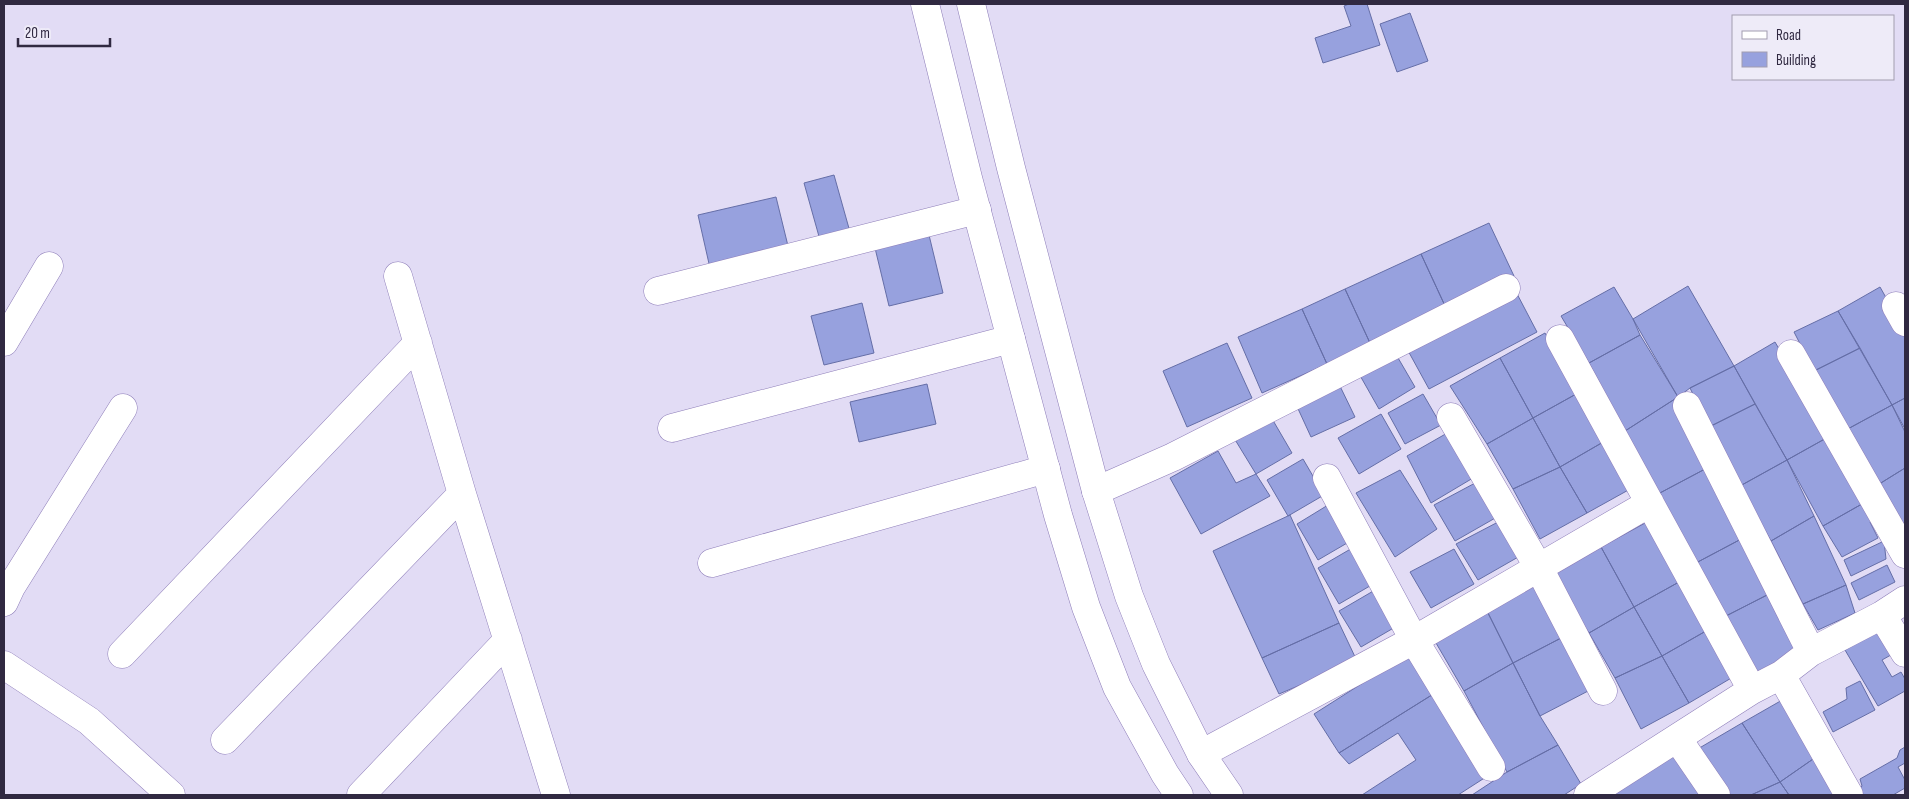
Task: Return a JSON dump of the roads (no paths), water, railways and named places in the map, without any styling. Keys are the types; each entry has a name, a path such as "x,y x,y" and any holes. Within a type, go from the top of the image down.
{"street":[{"path":"925,4 1011,339 1086,607 1117,687 1179,795"},
{"path":"970,4 1096,491 1129,596 1156,664 1201,754 1229,795"},
{"path":"658,291 978,210"},
{"path":"4,342 49,266"},
{"path":"398,276 552,792"},
{"path":"1096,491 1173,457 1506,288"},
{"path":"672,428 1011,339"},
{"path":"1560,339 1752,690"},
{"path":"122,654 418,343"},
{"path":"1790,354 1905,554"},
{"path":"1687,406 1811,652"},
{"path":"4,602 11,587 123,408"},
{"path":"1451,417 1539,568 1602,691"},
{"path":"712,563 1046,469"},
{"path":"1327,478 1414,640 1491,767"},
{"path":"225,740 462,494"},
{"path":"1201,754 1414,640 1650,503"},
{"path":"1588,795 1752,690 1781,676 1811,652 1882,615 1905,600"},
{"path":"1882,615 1905,652"},
{"path":"360,795 508,640"},
{"path":"4,665 89,721 171,795"},
{"path":"1781,676 1849,795"},
{"path":"1678,738 1716,795"}]}
